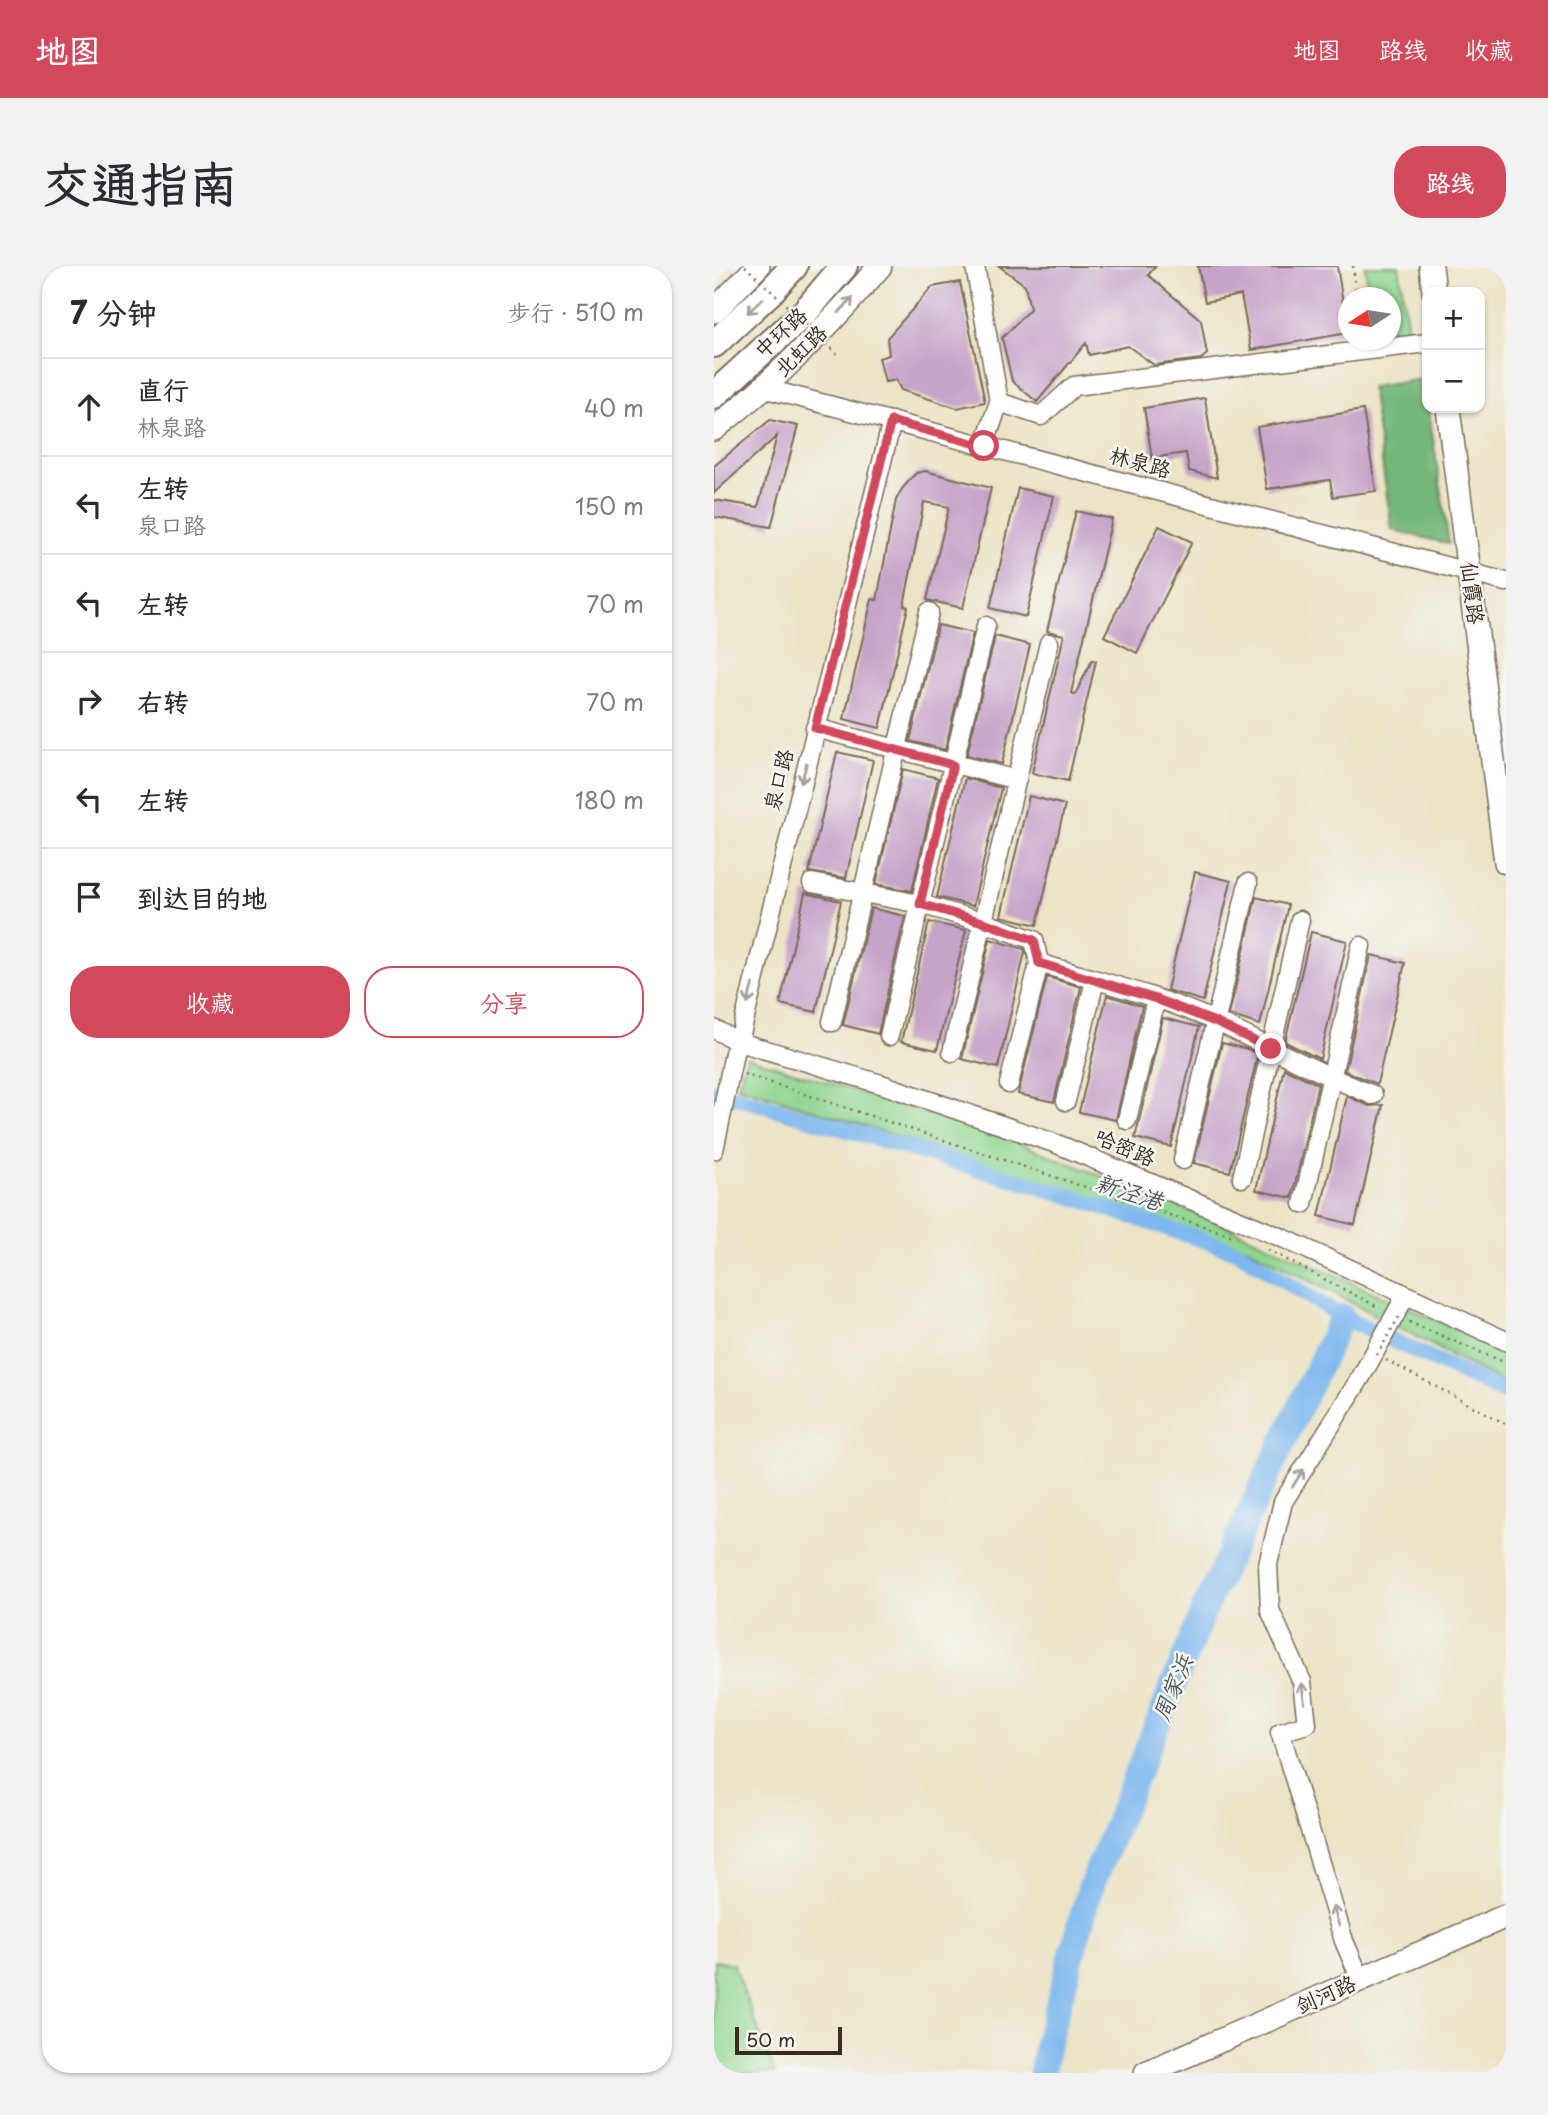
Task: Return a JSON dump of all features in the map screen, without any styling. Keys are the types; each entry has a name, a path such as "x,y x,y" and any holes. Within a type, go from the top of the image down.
{"highway":[{"name":"中环路","path":"714,344 794,266"},
{"name":"中环路","path":"714,395 804,313 844,266"},
{"path":"804,313 851,266"}],"main road":[{"path":"714,310 758,266"},
{"name":"北虹路","path":"714,429 792,362 845,308 880,266"},
{"path":"1431,266 1433,287"},
{"name":"仙霞路","path":"1449,413 1506,862"},
{"name":"剑河路","path":"1146,2073 1178,2067 1361,1980 1506,1916"}],"street":[{"path":"975,266 999,402 984,446"},
{"path":"999,402 1041,416 1074,386 1422,344"},
{"name":"林泉路","path":"763,388 1506,582"},
{"name":"泉口路","path":"714,1150 891,421"},
{"path":"832,1022 929,612"},
{"path":"889,1036 986,626"},
{"path":"952,1052 1049,642"},
{"path":"815,728 1017,780"},
{"path":"812,883 920,904 1034,940 1039,963 1009,1084"},
{"path":"1183,1160 1248,883"},
{"path":"1242,1178 1300,920"},
{"path":"1303,1204 1362,946"},
{"path":"1039,963 1156,999 1215,1022 1332,1079 1373,1094"},
{"path":"1066,1101 1095,980"},
{"path":"1127,1120 1156,999"},
{"name":"哈密路","path":"714,1029 735,1055 881,1084 1057,1144 1285,1239 1506,1341"},
{"path":"1361,1980 1344,1941 1280,1732 1307,1724 1302,1682 1270,1610 1268,1564 1283,1502 1362,1377 1406,1295"}],"path":[{"path":"745,266 836,354"},
{"path":"1353,266 1356,287"},
{"path":"735,1055 1241,1239"},
{"path":"1266,1249 1397,1315 1506,1363"},
{"path":"1397,1315 1375,1354 1506,1424"}],"green space":[{"path":"1365,266 1399,266 1409,338 1401,339 1401,287 1368,287"},
{"path":"1422,379 1422,413 1429,413 1449,544 1392,530 1371,387"},
{"path":"747,1057 1016,1142 1217,1222 1506,1352 1506,1384 1248,1248 738,1086"},
{"path":"714,1961 733,1964 775,2073 714,2073"}],"building":[{"path":"999,266 1156,266 1148,275 1201,320 1207,354 1201,359 1154,365 1128,346 1089,355 1086,343 1037,402 1012,381 1002,338 1030,309 1025,285"},
{"path":"1198,266 1337,266 1340,287 1338,287 1338,335 1251,350 1241,295 1205,302"},
{"path":"960,282 985,402 957,408 901,390 896,380 885,382 879,358 889,355 887,338 932,287"},
{"path":"1205,398 1217,478 1189,471 1186,453 1152,458 1144,408"},
{"path":"1363,410 1376,491 1333,497 1330,480 1267,489 1257,427"},
{"path":"770,420 798,426 771,527 714,517 714,500 758,507 777,436 714,493 714,466"},
{"path":"925,471 991,488 963,608 927,600 949,507 924,502 904,606 908,607 880,728 844,719 872,599 877,600 896,500 916,473"},
{"path":"1018,488 1054,496 1026,617 990,608"},
{"path":"1076,511 1112,519 1071,693 1075,695 1092,660 1096,661 1068,781 1032,773 1064,635 1047,631"},
{"path":"1159,526 1192,542 1137,653 1104,636"},
{"path":"938,625 973,633 945,750 910,741"},
{"path":"995,636 1030,645 1002,764 967,755"},
{"path":"837,752 873,760 846,878 809,872"},
{"path":"903,769 938,778 912,891 876,884"},
{"path":"965,778 1001,788 973,906 937,897"},
{"path":"1029,796 1065,805 1037,925 1001,916"},
{"path":"1195,872 1231,881 1203,1001 1167,990"},
{"path":"805,893 841,901 816,1012 780,1004"},
{"path":"1256,897 1288,905 1260,1025 1229,1015"},
{"path":"871,908 905,916 878,1034 843,1025"},
{"path":"929,922 966,930 937,1050 901,1042"},
{"path":"1311,932 1347,941 1320,1059 1285,1042"},
{"path":"990,939 1024,949 1025,952 998,1068 962,1059"},
{"path":"1371,955 1405,963 1377,1084 1345,1071"},
{"path":"1047,977 1081,987 1054,1102 1018,1094"},
{"path":"1107,995 1142,1006 1116,1120 1079,1112"},
{"path":"1163,1018 1199,1027 1171,1147 1135,1138"},
{"path":"1222,1043 1258,1054 1230,1172 1194,1163"},
{"path":"1284,1068 1318,1084 1292,1198 1256,1190"},
{"path":"1347,1096 1369,1106 1383,1105 1355,1225 1319,1216"}],"waterway":[{"name":"新泾港","path":"714,1092 1057,1192 1239,1252 1342,1317 1506,1393"},
{"name":"周家浜","path":"1042,2073 1046,2048 1090,1889 1206,1605 1342,1317"}],"route":[{"path":"984,446 891,421 815,728 953,765 920,904 1034,940 1039,963 1156,999 1215,1022 1271,1049"}]}
